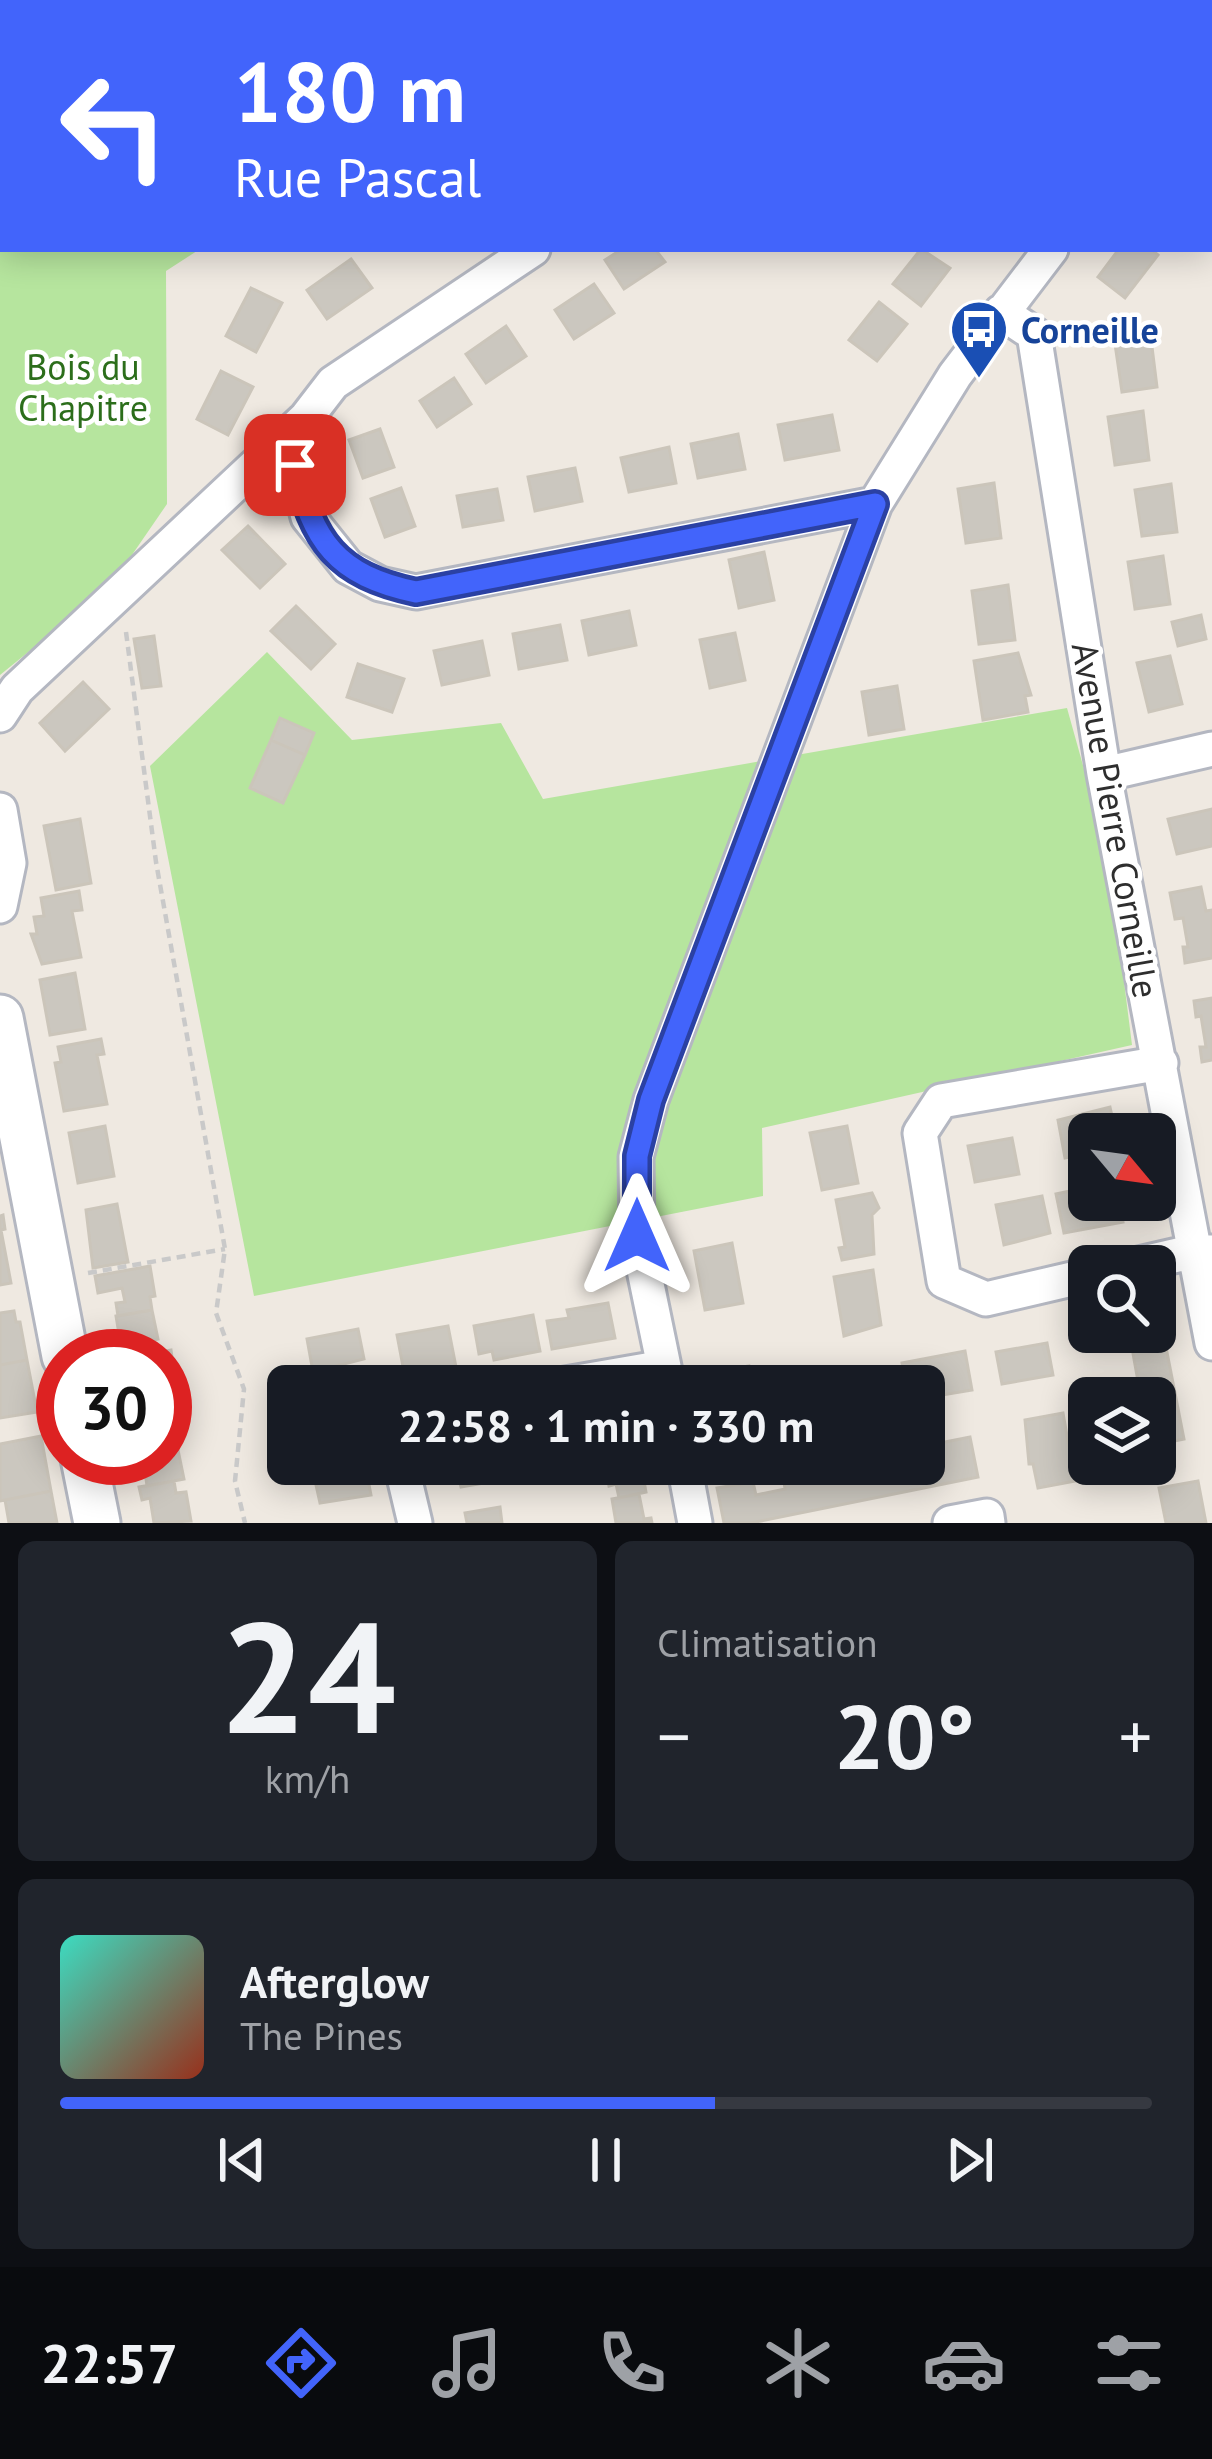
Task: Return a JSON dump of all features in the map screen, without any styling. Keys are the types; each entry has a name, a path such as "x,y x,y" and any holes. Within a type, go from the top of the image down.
{"street":[{"path":"0,715 17,689 306,418 333,383 529,252"},
{"path":"664,1365 637,1236 637,1156 651,1100 875,504 916,434 1049,252"},
{"name":"Avenue Pierre Corneille","path":"1001,312 1034,334 1104,774 1203,1252 1212,1343"},
{"path":"306,418 295,465 308,518 347,567 380,584 416,592 875,504"},
{"path":"1104,774 1212,748"},
{"path":"0,810 9,863 0,906"},
{"path":"0,1018 60,1329"},
{"path":"1068,1280 986,1299 944,1281 920,1133 940,1101 1161,1063"},
{"path":"89,1485 97,1523"},
{"path":"406,1485 415,1523"},
{"path":"688,1485 695,1523"},
{"path":"950,1523 987,1516 988,1523"}],"path":[{"path":"120,591 156,862 225,1249 216,1313 244,1389 235,1481 245,1523"},
{"path":"51,1280 225,1249"}],"green space":[{"name":"Bois du Chapitre","path":"0,252 195,252 166,271 167,504 112,584 0,675"},
{"path":"267,652 352,740 501,723 543,799 1067,708 1108,855 1132,1045 762,1128 763,1196 254,1296 150,766"}],"building":[{"path":"617,252 657,252 665,262 624,289 605,260"},
{"path":"919,252 950,268 921,306 893,284"},
{"path":"1117,252 1158,255 1125,298 1098,277"},
{"path":"351,259 372,288 327,319 307,290"},
{"path":"594,284 614,313 574,339 555,310"},
{"path":"251,288 282,303 256,352 226,336"},
{"path":"879,302 907,324 877,361 849,340"},
{"path":"506,326 526,356 486,383 466,354"},
{"path":"1151,339 1157,387 1122,392 1115,344"},
{"path":"221,371 253,387 228,435 197,419"},
{"path":"454,378 471,404 437,427 420,401"},
{"path":"1143,411 1149,460 1115,465 1108,417"},
{"path":"832,415 839,450 785,460 778,425"},
{"path":"380,429 394,467 363,478 349,440"},
{"path":"738,434 745,469 698,478 691,444"},
{"path":"669,447 676,483 629,492 621,458"},
{"path":"575,468 582,501 535,511 528,477"},
{"path":"994,483 1001,538 966,543 958,489"},
{"path":"1171,484 1177,532 1142,536 1135,490"},
{"path":"401,488 415,526 385,537 371,499"},
{"path":"497,489 503,520 463,527 457,496"},
{"path":"248,526 285,564 260,588 222,550"},
{"path":"764,552 774,600 739,608 729,560"},
{"path":"1163,556 1170,604 1135,609 1128,562"},
{"path":"1008,585 1015,640 979,644 972,591"},
{"path":"296,606 335,644 311,669 271,631"},
{"path":"629,611 636,645 589,655 582,621"},
{"path":"1201,615 1206,639 1178,646 1172,622"},
{"path":"560,625 567,660 519,669 513,634"},
{"path":"735,633 745,680 710,688 700,640"},
{"path":"154,636 161,686 142,688 134,639"},
{"path":"482,641 489,675 442,685 434,651"},
{"path":"1018,653 1031,695 1025,696 1028,712 983,720 974,661"},
{"path":"1170,656 1182,704 1149,712 1137,663"},
{"path":"358,664 404,679 392,712 347,697"},
{"path":"83,682 109,709 65,751 40,723"},
{"path":"897,686 904,729 869,735 862,692"},
{"path":"280,718 314,733 305,755 271,740"},
{"path":"271,740 305,755 283,803 250,788"},
{"path":"1212,809 1212,846 1177,854 1168,819"},
{"path":"80,819 91,883 56,890 44,826"},
{"path":"1201,887 1206,911 1212,910 1212,958 1185,963 1183,947 1188,947 1183,918 1175,919 1170,893"},
{"path":"79,891 82,910 72,911 81,957 42,964 31,934 37,934 34,917 44,916 41,898"},
{"path":"75,973 85,1029 50,1035 40,980"},
{"path":"1212,998 1212,1060 1202,1062 1200,1047 1206,1047 1194,1001"},
{"path":"101,1039 104,1054 97,1055 107,1104 64,1111 55,1063 61,1062 58,1047"},
{"path":"1068,1118 1068,1157 1065,1158 1058,1120"},
{"path":"105,1126 114,1176 78,1183 69,1133"},
{"path":"847,1126 858,1183 822,1190 810,1133"},
{"path":"1012,1138 1019,1174 975,1182 968,1146"},
{"path":"1068,1191 1068,1221 1123,1222 1064,1233 1056,1194"},
{"path":"872,1193 879,1208 872,1215 874,1254 842,1260 839,1248 845,1247 836,1200"},
{"path":"1042,1196 1050,1233 1004,1245 996,1205"},
{"path":"117,1204 128,1262 93,1268 86,1210"},
{"path":"0,1216 5,1229 1,1230 11,1283 0,1285"},
{"path":"732,1243 743,1303 705,1310 694,1251"},
{"path":"150,1266 155,1296 150,1297 152,1310 118,1316 116,1303 125,1302 122,1288 98,1293 95,1276"},
{"path":"873,1270 881,1325 844,1336 834,1277"},
{"path":"608,1303 615,1338 552,1349 547,1321 569,1318 567,1310"},
{"path":"152,1310 156,1329 118,1329 116,1316"},
{"path":"14,1311 27,1360 0,1365 0,1313"},
{"path":"533,1315 540,1351 494,1360 492,1351 479,1354 474,1326"},
{"path":"448,1326 456,1365 403,1365 397,1335"},
{"path":"358,1329 364,1359 312,1365 307,1339"},
{"path":"1047,1343 1053,1375 1002,1384 996,1352"},
{"path":"965,1351 972,1390 945,1394 945,1365 902,1363"},
{"path":"1133,1353 1167,1353 1172,1377 1137,1377"},
{"path":"27,1360 36,1412 0,1418 0,1365"},
{"path":"1176,1398 1184,1439 1176,1441"},
{"path":"1063,1413 1068,1482 1038,1488 1033,1464 1029,1464 1025,1420"},
{"path":"36,1437 36,1485 50,1485 51,1491 0,1501 0,1444"},
{"path":"970,1437 978,1477 945,1484 945,1442"},
{"path":"1198,1481 1206,1523 1166,1523 1159,1488"},
{"path":"175,1485 176,1493 186,1492 191,1521 154,1523 150,1498 142,1500 139,1487"},
{"path":"316,1485 369,1485 371,1495 320,1503"},
{"path":"616,1485 645,1485 646,1492 619,1498"},
{"path":"754,1485 756,1495 785,1489 784,1485 939,1485 751,1523 724,1523 717,1488"},
{"path":"51,1491 57,1523 9,1523 5,1500"},
{"path":"639,1494 644,1519 651,1518 652,1523 616,1523 612,1499"},
{"path":"500,1507 502,1523 467,1523 465,1513"}],"place":[{"name":"Corneille","path":"979,380"}],"route":[{"path":"295,465 308,518 347,567 380,584 416,592 875,504 651,1100 637,1156 637,1236"}]}
